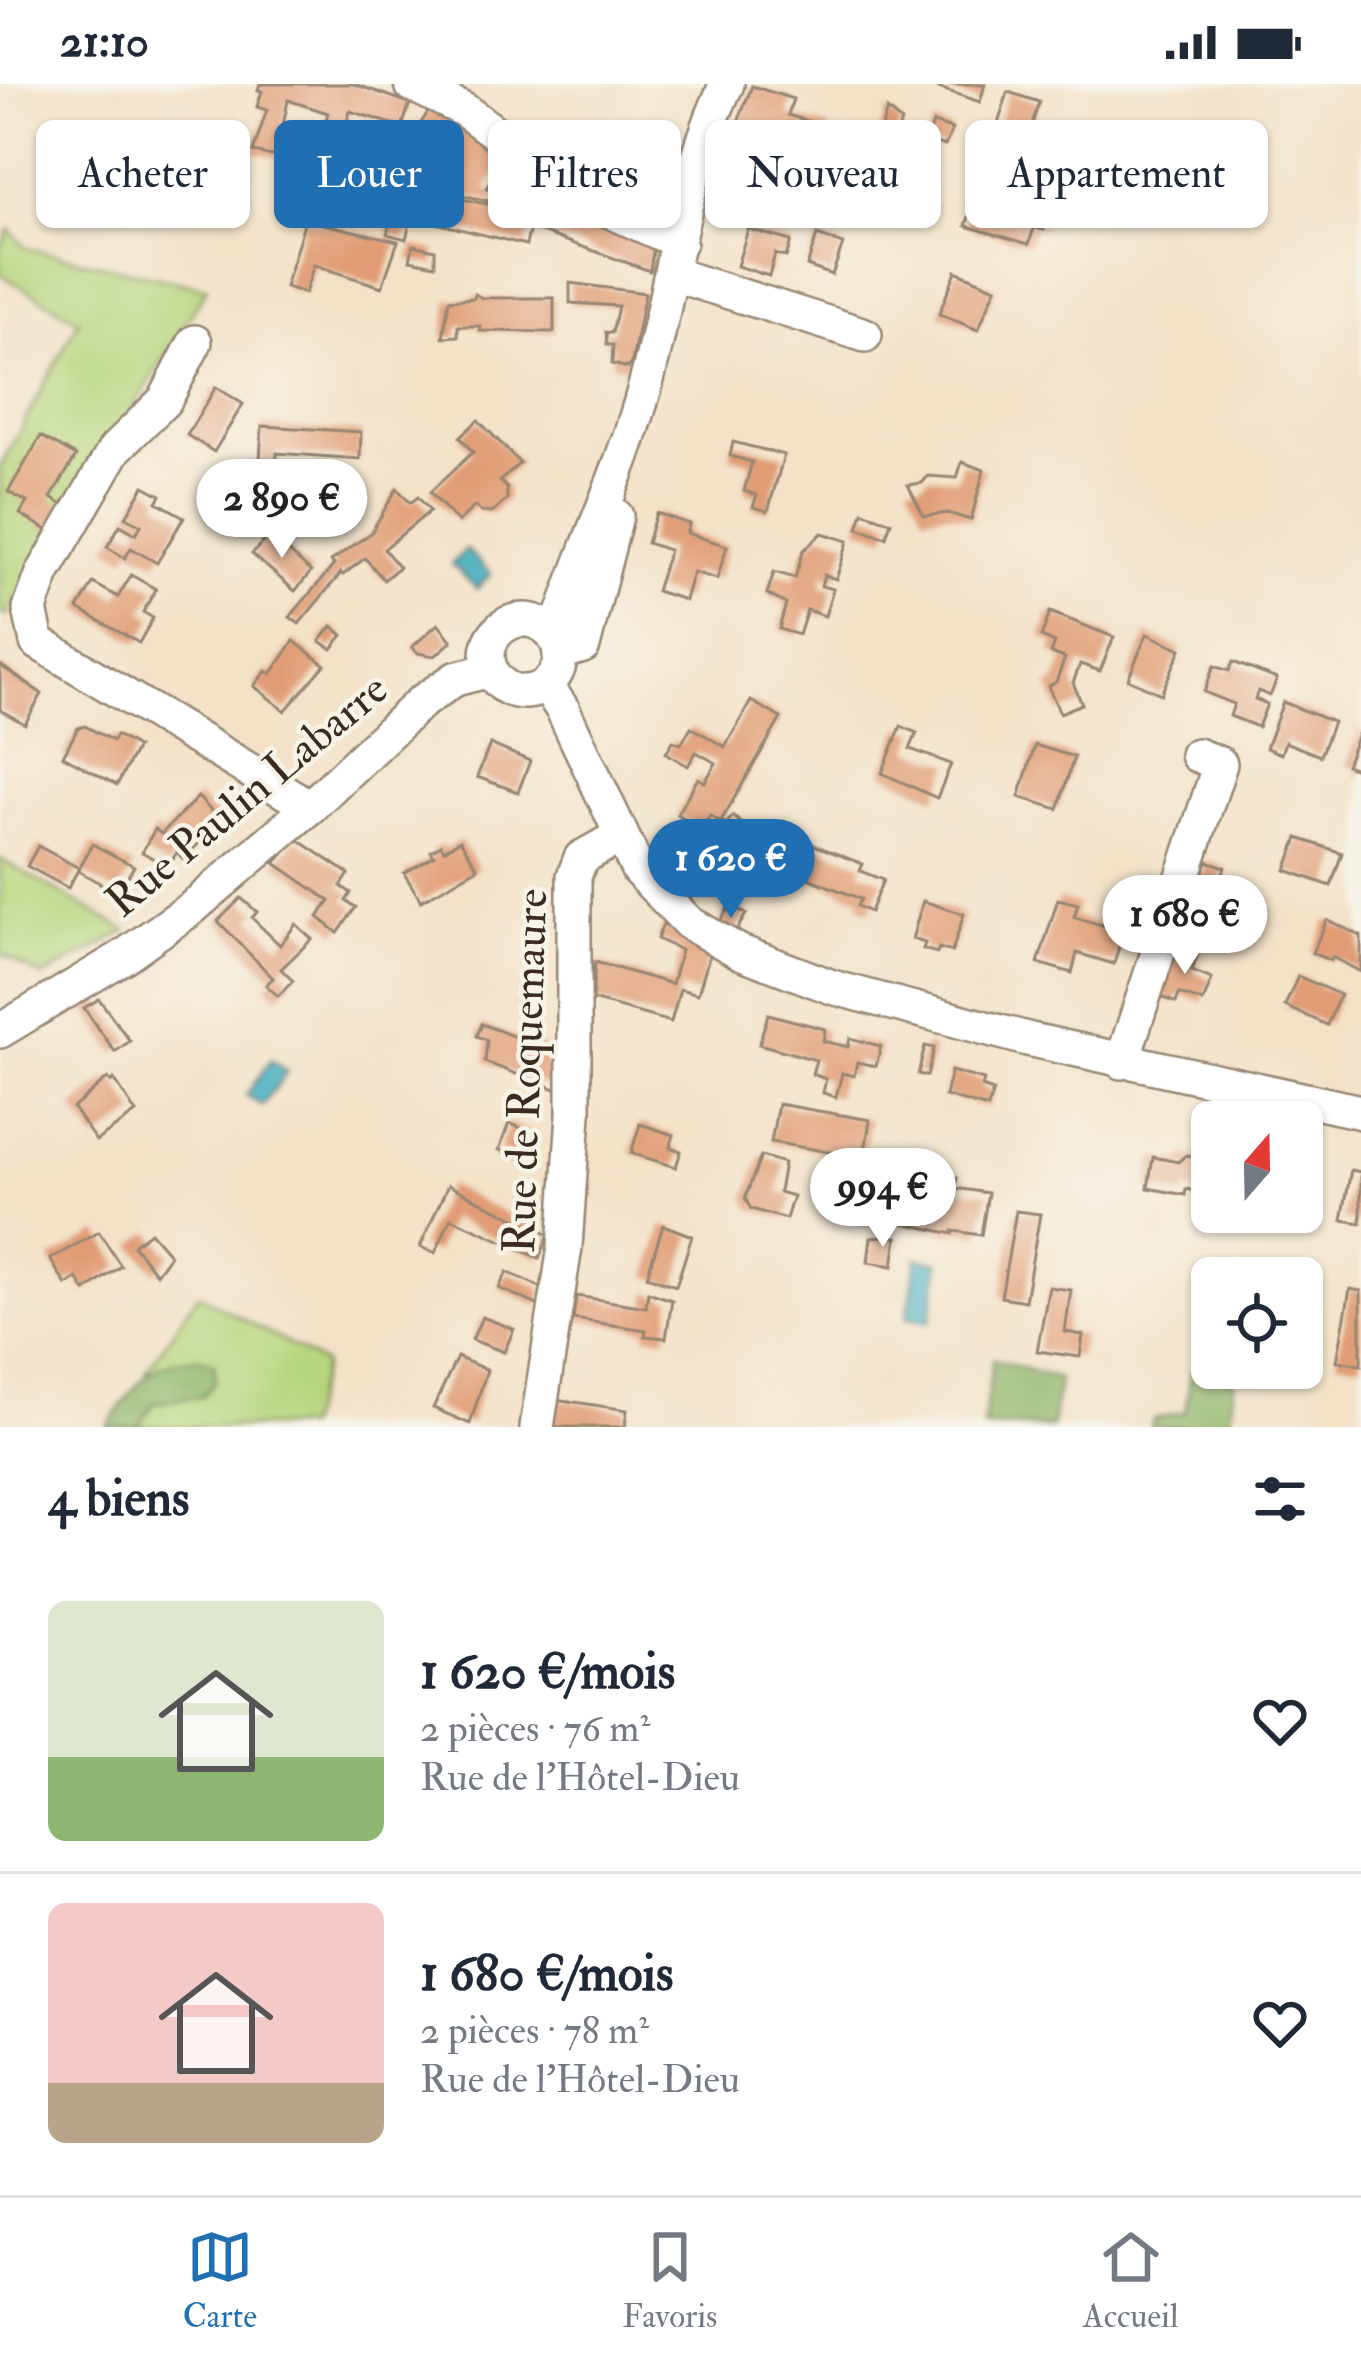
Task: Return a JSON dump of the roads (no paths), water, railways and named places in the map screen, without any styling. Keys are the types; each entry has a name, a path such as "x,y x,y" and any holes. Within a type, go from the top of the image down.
{"street":[{"path":"411,84 464,110 588,201 676,258 865,335"},
{"path":"606,500 617,522 583,646 554,659 536,690 515,691 490,670 493,638 519,621 551,588 606,500 646,385 698,167 727,84"},
{"path":"195,342 165,400 116,449 43,573 30,609 37,643 310,807"},
{"path":"519,621 540,624 554,659 563,710 638,870 688,923 759,961 832,986 1122,1062 1361,1112"},
{"name":"Rue Paulin Labarre","path":"0,1031 123,957 192,908 310,807 420,703 455,679 490,670"},
{"path":"1122,1062 1220,764 1197,755"},
{"name":"Rue de Roquemaure","path":"537,1427 565,1247 574,1114 574,876 581,858 620,836"}],"water":[{"path":"466,549 491,574 477,589 452,564"},
{"path":"271,1060 287,1072 262,1106 246,1095"},
{"path":"917,1258 940,1262 930,1322 907,1318"}]}
